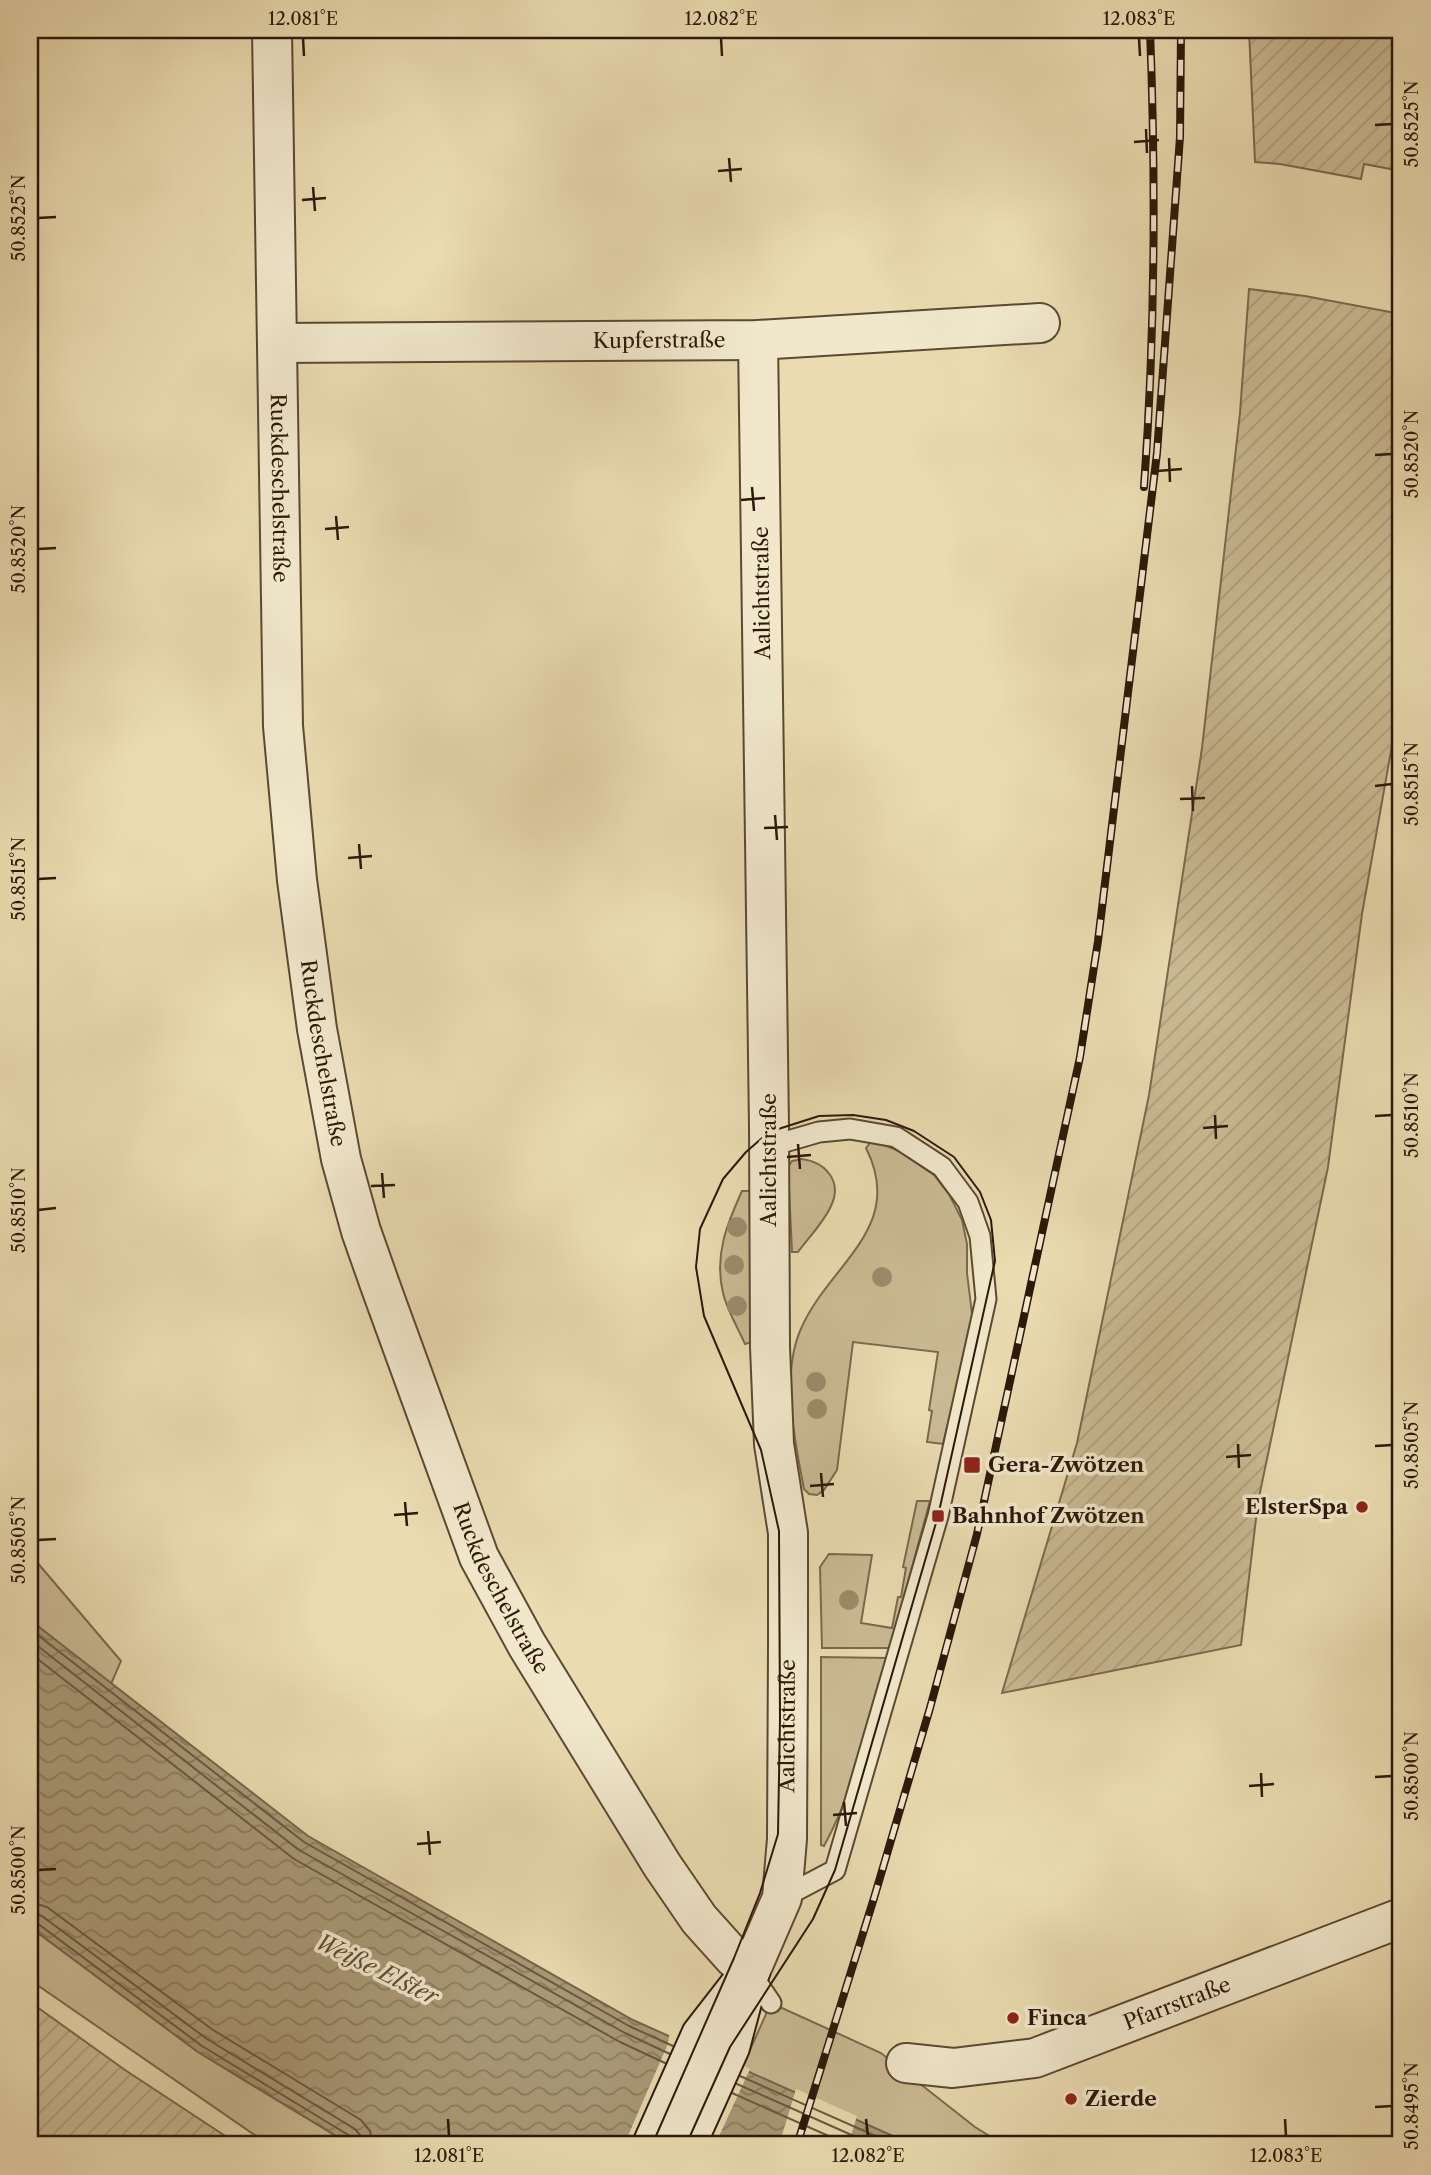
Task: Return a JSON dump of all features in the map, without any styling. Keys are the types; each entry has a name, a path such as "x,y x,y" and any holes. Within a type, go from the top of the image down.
{"street":[{"name":"Ruckdeschelstraße","path":"272,30 283,726 287,789 319,1041 333,1124 351,1198 435,1441 479,1557 527,1644 662,1865 699,1919 750,1972"},
{"name":"Kupferstraße","path":"277,343 758,340 1040,323"},
{"name":"Aalichtstraße","path":"716,2041 782,1898 787,1839 788,1533 774,1444 770,1347 758,340"},
{"name":"Pfarrstraße","path":"906,2063 953,2068 1035,2058 1401,1918"},
{"path":"652,2145 716,2041"},
{"path":"686,2145 716,2041"}],"lane":[{"path":"781,1143 819,1132 849,1129 896,1137 942,1167 968,1202 980,1236 986,1298 938,1516 835,1870 782,1898"},
{"path":"750,1972 771,2003"}],"shaded area":[{"path":"1249,30 1401,30 1401,171 1364,164 1361,179 1255,162"},
{"path":"1249,289 1305,296 1401,314 1401,695 1362,914 1328,1167 1258,1502 1241,1645 1002,1693 1077,1443 1149,1095 1202,748 1240,413"},
{"path":"877,1142 899,1151 934,1175 950,1196 962,1220 967,1244 967,1273 973,1322 943,1444 927,1442 938,1352 853,1342 837,1470 824,1490 817,1495 809,1494 804,1489 792,1410 791,1368 794,1349 812,1308 859,1245 870,1224 877,1201 876,1176 866,1148 870,1143"},
{"path":"802,1159 818,1164 830,1174 835,1189 828,1212 798,1252 792,1252 788,1167 792,1161"},
{"path":"742,1191 749,1191 752,1195 752,1342 745,1344 725,1299 720,1266 727,1228"},
{"path":"917,1501 930,1501 890,1648 822,1648 820,1567 829,1554 872,1555 861,1623 892,1628 898,1597 901,1597 906,1568 903,1567"},
{"path":"30,1554 121,1661 111,1684 30,1620"},
{"path":"821,1657 888,1658 854,1777 824,1846 821,1845"},
{"path":"30,1927 198,2052 351,2145 269,2145 30,1980"},
{"path":"30,2002 125,2070 239,2145 30,2145"},
{"path":"771,2003 881,2053 975,2127 1004,2145 911,2145 741,2070"}],"water":[{"name":"Weiße Elster","path":"30,1620 308,1836 633,2020 913,2145 351,2145 198,2052 30,1927"}],"pier":[{"path":"670,2032 750,2069 715,2145 624,2145 667,2046"},
{"path":"796,2089 857,2116 848,2145 779,2145"}],"tram line":[{"path":"652,2145 734,1958 760,1893 778,1834 779,1531 761,1450 704,1316 696,1267 700,1229 723,1179 746,1152 769,1132 819,1116 853,1115 886,1120 914,1131 954,1157 980,1192 991,1220 995,1261 938,1516 835,1870 813,1919 730,2047 686,2145"}],"railway":[{"path":"1144,487 1153,258 1150,30"},
{"path":"797,2145 930,1708 977,1534 1080,1057 1098,941 1157,453 1180,137 1181,30"}],"place":[{"name":"Gera-Zwötzen","path":"972,1465"},
{"name":"ElsterSpa","path":"1362,1507"},
{"name":"Bahnhof Zwötzen","path":"938,1516"},
{"name":"Finca","path":"1013,2018"},
{"name":"Zierde","path":"1071,2099"}]}
